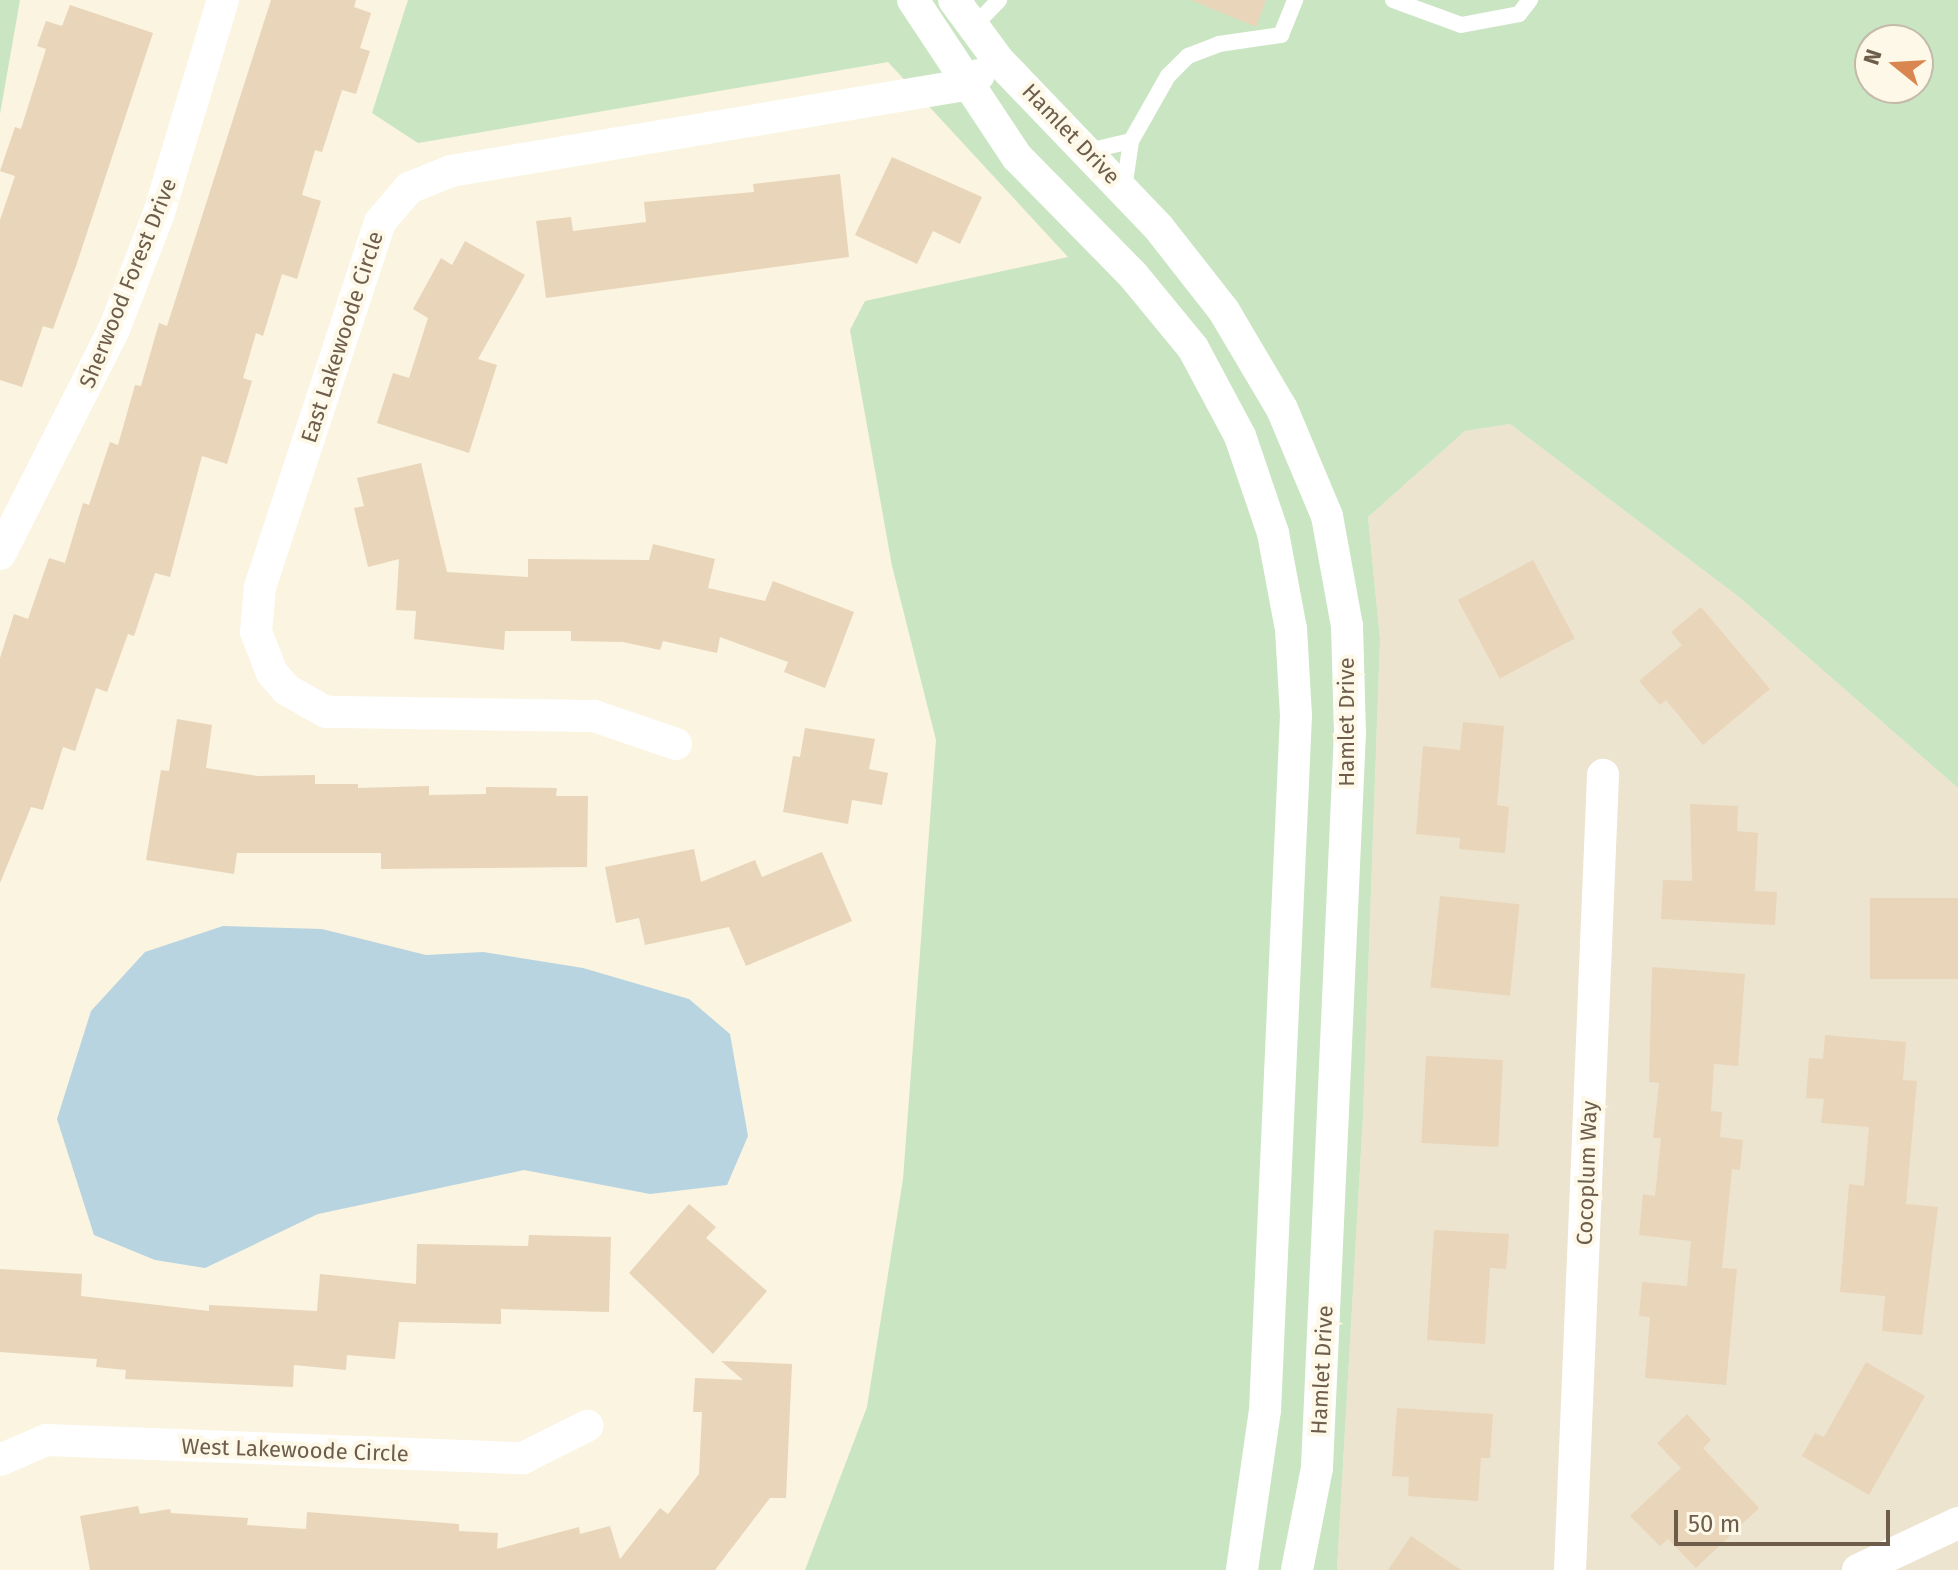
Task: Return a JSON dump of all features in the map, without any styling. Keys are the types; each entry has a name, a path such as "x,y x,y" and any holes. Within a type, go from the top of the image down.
{"street":[{"name":"Sherwood Forest Drive","path":"0,554 115,327 159,213 223,0"},
{"path":"913,0 965,85 1017,157 1133,275 1193,348 1240,436 1273,533 1291,629 1296,715 1265,1410 1242,1570"},
{"name":"Hamlet Drive","path":"954,0 999,61 1124,189 1224,311 1282,409 1327,516 1347,626 1350,732 1320,1422 1317,1468 1297,1570"},
{"name":"East Lakewoode Circle","path":"676,744 594,716 326,712 287,690 272,673 256,632 260,587 380,222 409,188 451,171 965,85 999,61"},
{"name":"Cocoplum Way","path":"1570,1570 1603,775"},
{"name":"West Lakewoode Circle","path":"0,1460 46,1440 523,1458 587,1426"},
{"path":"1858,1570 1958,1523"}],"lane":[{"path":"974,26 999,0"},
{"path":"1124,189 1131,141 1168,76 1188,56 1231,42 1281,35 1295,0"},
{"path":"1393,0 1461,25 1519,14 1530,0"},
{"path":"1088,151 1131,141"}],"shaded area":[{"path":"1510,424 1739,597 1958,788 1958,1570 1337,1570 1363,1116 1380,639 1368,517 1465,431"}],"green space":[{"path":"0,0 20,0 0,114"},
{"path":"408,0 1958,0 1958,788 1739,597 1510,424 1465,431 1368,517 1380,639 1363,1116 1337,1570 805,1570 867,1407 903,1179 936,740 892,566 850,330 865,301 1068,257 888,62 418,143 372,113"}],"water":[{"path":"223,926 322,929 426,955 483,952 583,968 689,999 730,1034 748,1136 727,1185 650,1194 524,1170 318,1214 205,1268 155,1260 94,1235 57,1119 91,1011 145,952"}],"building":[{"path":"271,0 356,0 354,7 371,13 360,48 370,51 356,94 342,90 322,152 315,150 302,195 321,201 297,279 282,274 263,336 256,333 243,378 252,381 227,464 202,456 170,577 155,573 134,636 128,634 107,692 96,688 75,751 63,747 43,810 31,807 0,883 0,658 14,614 28,619 49,558 65,563 83,503 89,505 110,442 118,445 135,385 141,386 159,323 167,326"},
{"path":"1191,0 1266,0 1256,27"},
{"path":"70,5 153,33 53,329 43,326 22,387 0,380 0,220 15,176 0,171 15,127 21,129 46,49 37,46 46,21 62,26"},
{"path":"892,157 982,197 960,244 933,231 917,264 855,235"},
{"path":"840,174 849,257 546,298 536,221 571,217 573,231 646,222 644,202 754,192 753,184"},
{"path":"465,241 525,275 478,359 497,365 469,453 377,423 393,373 409,378 428,318 413,309 441,258 452,265"},
{"path":"421,463 447,572 528,577 528,559 649,560 653,544 715,559 708,588 765,601 773,581 854,612 825,688 784,672 788,662 720,637 717,653 663,641 660,650 623,642 571,641 571,631 505,631 504,650 414,639 416,611 396,610 399,559 368,567 354,508 364,506 357,478"},
{"path":"1533,560 1575,639 1500,678 1458,600"},
{"path":"1701,607 1770,689 1703,745 1666,700 1660,705 1639,681 1682,645 1671,632"},
{"path":"177,719 212,725 206,768 257,776 315,775 315,784 358,784 358,788 429,786 429,795 486,794 486,787 557,788 556,796 588,796 587,867 381,869 381,853 237,853 234,874 146,860 161,770 169,771"},
{"path":"1463,722 1504,726 1497,805 1509,807 1505,853 1459,849 1460,838 1416,834 1423,746 1460,750"},
{"path":"805,728 875,739 869,769 888,773 882,805 852,800 848,824 783,812 793,756 800,757"},
{"path":"1690,804 1738,806 1737,831 1758,833 1755,891 1777,892 1775,925 1661,919 1663,880 1692,881"},
{"path":"694,849 701,882 755,860 762,877 822,852 852,921 746,966 729,927 645,945 639,918 616,923 605,867"},
{"path":"1440,896 1520,904 1510,996 1430,987"},
{"path":"1870,898 1958,898 1958,979 1870,979"},
{"path":"1652,967 1745,974 1738,1066 1714,1064 1711,1111 1722,1112 1720,1137 1743,1140 1740,1170 1732,1169 1722,1268 1737,1269 1726,1385 1645,1378 1650,1317 1639,1316 1642,1282 1687,1286 1691,1241 1639,1235 1643,1194 1655,1196 1661,1138 1653,1138 1659,1083 1649,1082"},
{"path":"1825,1035 1906,1042 1903,1080 1917,1081 1906,1204 1938,1207 1922,1335 1882,1331 1885,1296 1840,1292 1849,1184 1864,1186 1869,1127 1821,1123 1824,1099 1806,1098 1809,1058 1823,1059"},
{"path":"1426,1056 1503,1060 1498,1147 1421,1143"},
{"path":"689,1204 716,1227 706,1238 767,1291 713,1354 629,1273"},
{"path":"1434,1230 1509,1234 1506,1269 1490,1268 1485,1344 1427,1340"},
{"path":"529,1235 611,1237 609,1312 501,1309 501,1324 399,1322 395,1359 347,1355 346,1370 294,1365 293,1387 125,1379 126,1370 96,1367 97,1359 0,1352 0,1269 82,1274 81,1296 209,1311 209,1305 317,1311 320,1274 416,1284 417,1244 528,1246"},
{"path":"721,1361 792,1364 786,1498 770,1498 715,1570 90,1570 80,1516 138,1506 140,1514 170,1509 171,1513 248,1518 247,1525 306,1529 307,1512 459,1524 459,1531 498,1533 497,1549 579,1527 580,1534 610,1526 620,1559 660,1508 668,1514 699,1474 702,1412 693,1412 695,1378 743,1380"},
{"path":"1866,1362 1925,1396 1869,1495 1802,1456 1815,1433 1824,1437"},
{"path":"1397,1408 1493,1414 1490,1458 1481,1458 1478,1501 1408,1496 1409,1477 1392,1476"},
{"path":"1687,1414 1711,1440 1703,1448 1759,1508 1696,1568 1668,1539 1660,1546 1630,1516 1681,1468 1657,1443"},
{"path":"1411,1536 1461,1570 1388,1570"}]}
